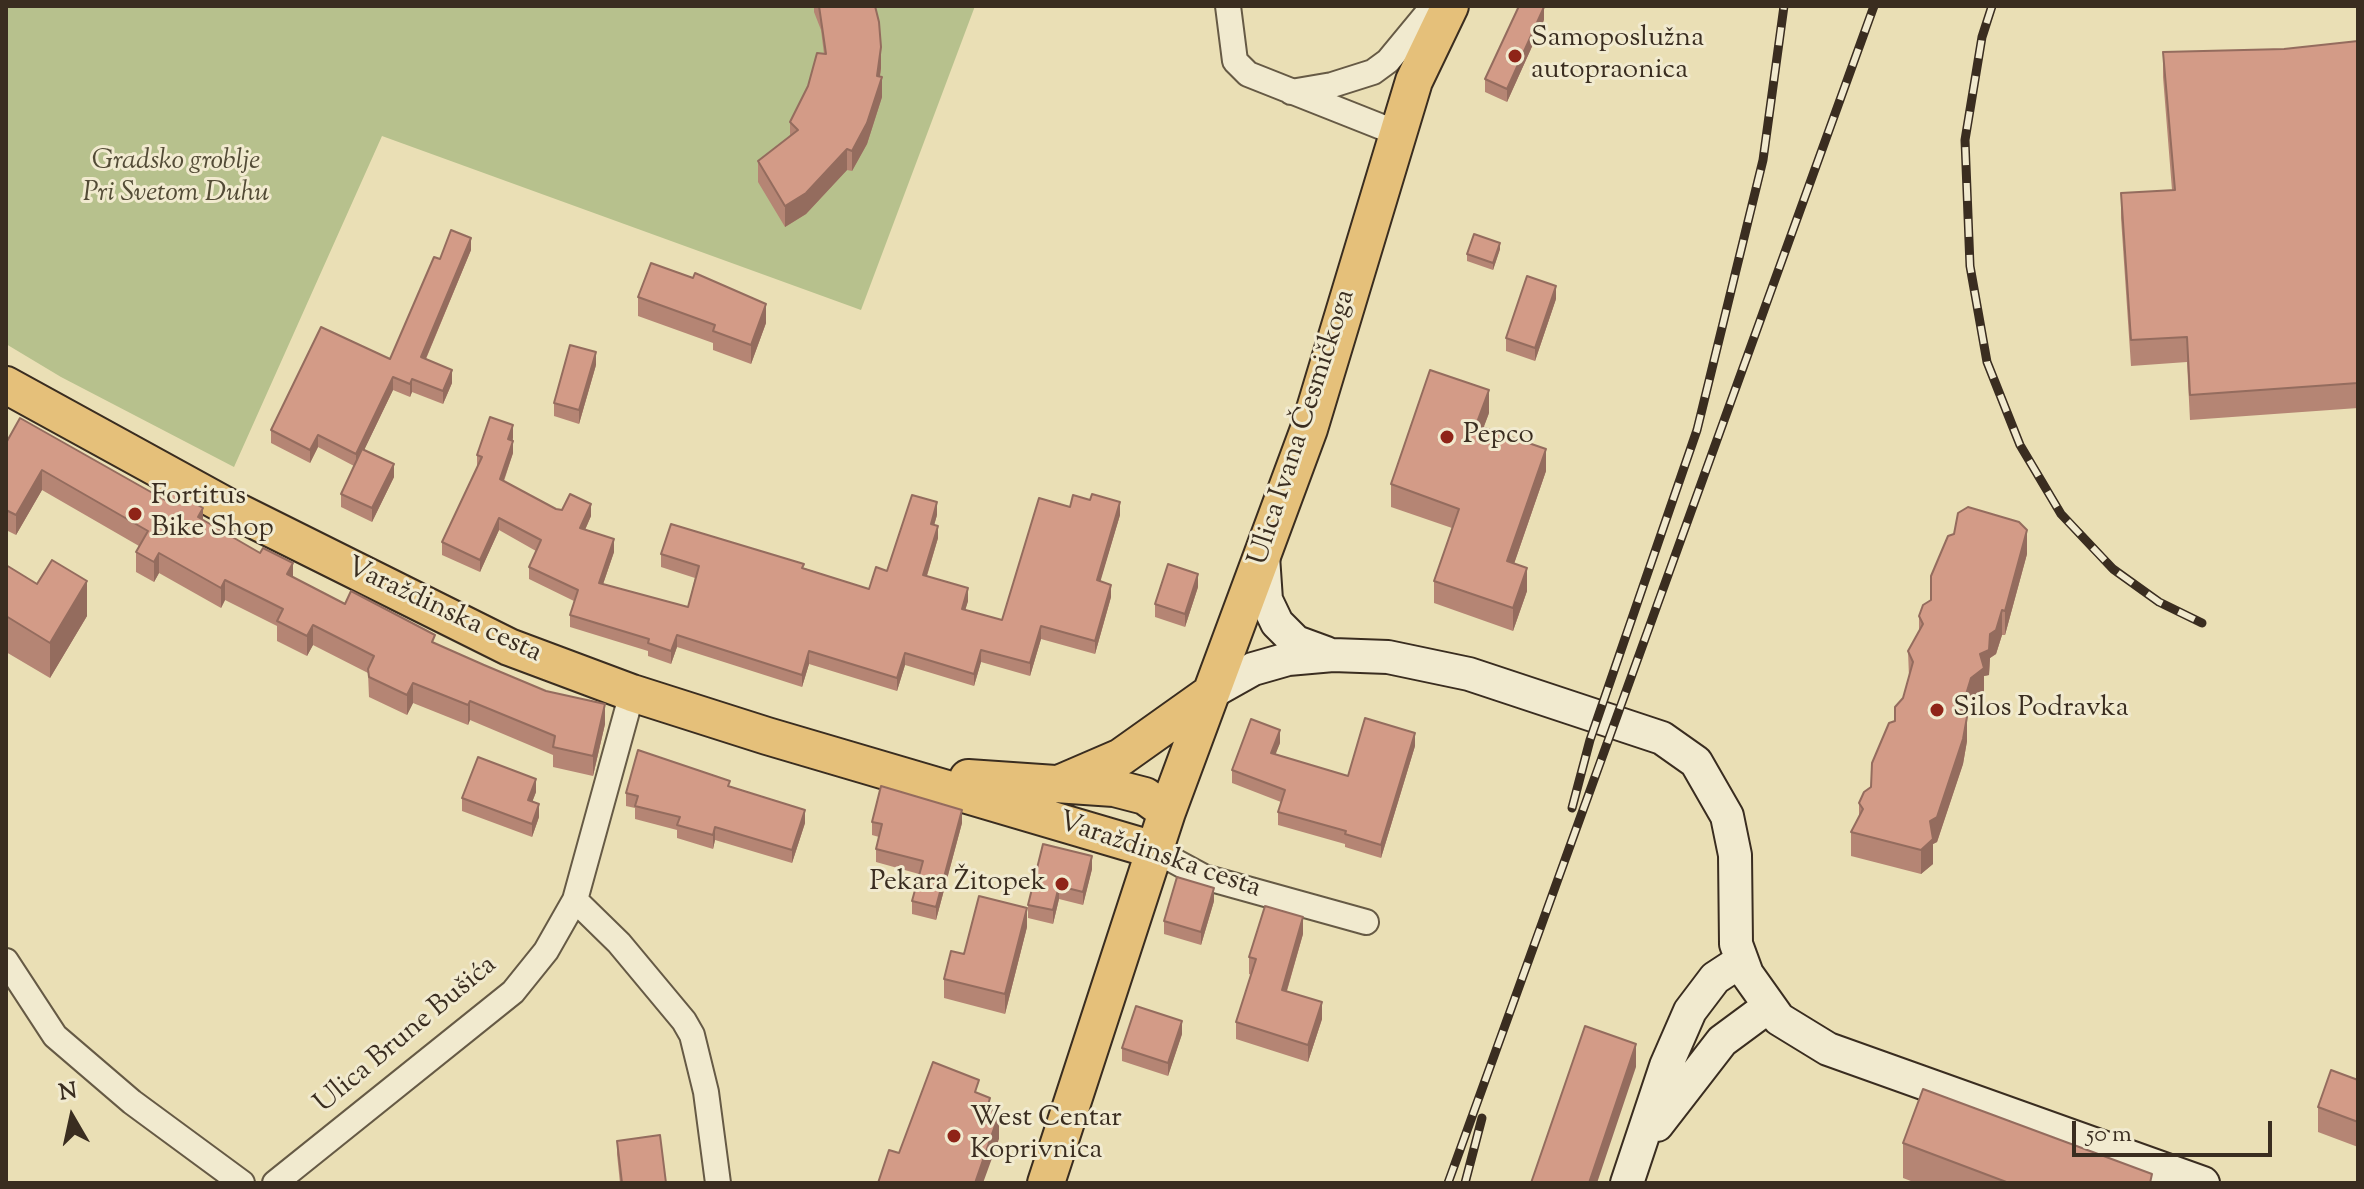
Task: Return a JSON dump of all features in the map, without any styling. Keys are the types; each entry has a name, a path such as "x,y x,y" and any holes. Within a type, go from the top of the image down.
{"main road":[{"name":"Ulica Ivana Česmičkoga","path":"1046,1183 1167,812 1309,429 1414,81 1450,6"},
{"name":"Varaždinska cesta","path":"6,385 228,507 509,647 632,693 1154,850"},
{"path":"1263,556 1266,600 1277,623 1296,642 1333,655"},
{"path":"1057,784 1121,757 1233,678 1269,663 1333,655 1388,657 1469,674 1640,730 1679,747 1709,780 1727,816 1735,855 1734,921 1741,961 1768,1007 1799,1033 1828,1049 2203,1183"},
{"name":"Varaždinska cesta","path":"907,774 1131,791 1157,802 1167,812"},
{"path":"1632,1169 1666,1066 1690,1011 1715,978 1741,961"},
{"path":"1632,1169 1677,1094 1722,1041 1768,1007"}],"street":[{"path":"1228,6 1235,61 1248,74 1289,93 1397,133"},
{"path":"1289,93 1332,85 1373,72 1388,61 1426,15 1438,6"},
{"name":"Ulica Brune Bušića","path":"275,1183 513,992 564,925 575,900 632,693"},
{"name":"Varaždinska cesta","path":"1154,850 1204,877 1366,922"},
{"path":"575,900 619,943 684,1021 696,1051 706,1092 718,1183"},
{"path":"6,961 55,1036 132,1102 242,1183"}],"green space":[{"name":"Gradsko groblje Pri Svetom Duhu","path":"6,6 975,6 861,310 382,136 234,467 61,377 6,344"}],"building":[{"path":"819,6 875,6 881,47 877,76 882,77 867,123 852,151 847,149 806,193 785,206 758,161 798,130 790,122 808,86 817,53 826,54"},
{"name":"Samoposlužna autopraonica","path":"1519,6 1544,7 1507,89 1485,79"},
{"path":"2358,41 2358,383 2190,395 2187,337 2131,340 2121,193 2175,190 2163,52 2284,49"},
{"path":"451,230 471,238 421,357 452,370 443,391 412,379 410,384 393,377 356,454 318,435 310,450 271,430 321,327 390,359 434,257 440,259"},
{"path":"1474,234 1500,243 1493,263 1467,254"},
{"path":"651,263 693,278 695,273 766,304 751,345 713,331 715,325 638,297"},
{"path":"1527,276 1556,286 1535,348 1506,338"},
{"path":"570,345 596,352 579,410 554,403"},
{"path":"1430,370 1489,390 1476,425 1546,449 1507,561 1527,568 1513,608 1434,581 1459,509 1391,484"},
{"path":"490,417 513,425 508,439 513,441 500,479 556,509 562,510 570,494 591,504 580,528 614,539 599,583 688,607 699,566 661,554 671,524 804,564 802,568 869,589 876,567 887,571 912,495 937,502 931,524 938,526 923,575 968,588 962,609 1002,620 1039,498 1070,507 1073,495 1090,500 1092,494 1120,502 1097,580 1111,585 1095,641 1041,626 1030,663 981,650 974,674 905,653 897,678 809,651 802,675 677,635 671,651 648,643 649,639 570,615 578,590 529,567 541,540 499,518 480,560 442,542 482,457 477,455"},
{"path":"20,418 165,500 171,490 203,508 198,517 260,553 263,548 293,563 287,574 345,604 351,591 435,635 432,642 546,691 605,704 593,756 553,747 555,736 470,701 468,705 413,683 407,695 369,677 368,669 374,656 313,625 307,636 277,621 283,609 225,580 221,588 159,553 154,562 136,552 148,531 42,470 16,515 6,510 6,443"},
{"path":"362,449 394,464 372,508 341,494"},
{"path":"1968,507 2019,522 2027,530 2005,611 2002,610 1996,630 1990,634 1989,650 1980,654 1984,668 1971,678 1961,711 1967,717 1963,739 1937,817 1930,821 1933,839 1921,850 1851,832 1863,809 1859,803 1864,792 1871,787 1872,763 1889,723 1895,721 1895,707 1903,698 1913,662 1908,651 1923,624 1919,616 1923,605 1931,600 1931,576 1948,536 1954,534 1958,513"},
{"path":"52,560 87,581 50,643 6,616 6,565 37,584"},
{"path":"1168,564 1198,574 1185,614 1155,604"},
{"path":"1365,718 1415,733 1381,845 1345,834 1346,831 1278,812 1285,790 1232,770 1251,719 1280,730 1271,753 1348,776"},
{"path":"638,750 730,781 728,786 805,810 792,850 715,827 713,835 677,825 680,817 635,806 638,796 626,793"},
{"path":"478,757 536,779 528,800 539,804 532,824 462,798"},
{"path":"881,786 962,810 936,907 912,901 923,861 876,849 882,824 872,822"},
{"name":"Pekara Žitopek","path":"1043,844 1092,856 1083,892 1059,886 1053,910 1028,905"},
{"path":"1177,877 1214,888 1201,932 1164,921"},
{"path":"979,896 1027,908 1005,994 944,979 951,951 964,954"},
{"path":"1265,906 1303,917 1282,990 1322,1002 1308,1045 1236,1022 1256,959 1249,957"},
{"path":"1136,1006 1182,1021 1168,1063 1122,1048"},
{"path":"1585,1026 1636,1044 1589,1183 1531,1183"},
{"name":"West Centar Koprivnica","path":"933,1062 979,1080 975,1092 990,1098 987,1108 999,1114 975,1183 878,1183 889,1150 899,1153"},
{"path":"2331,1070 2358,1080 2358,1122 2318,1107"},
{"path":"1923,1089 2152,1174 2150,1183 2009,1183 1903,1143"},
{"path":"660,1135 666,1183 622,1183 617,1141"}],"railway":[{"path":"1572,808 1590,740 1697,430 1763,160 1784,6"},
{"path":"1448,1183 1874,6"},
{"path":"1992,6 1982,37 1965,140 1970,266 1987,362 2020,445 2061,514 2113,569 2159,602 2202,623"},
{"path":"1465,1183 1482,1118"}],"place":[{"name":"Samoposlužna autopraonica","path":"1515,56"},
{"name":"Pepco","path":"1447,437"},
{"name":"Fortitus Bike Shop","path":"135,514"},
{"name":"Silos Podravka","path":"1937,710"},
{"name":"Pekara Žitopek","path":"1062,884"},
{"name":"West Centar Koprivnica","path":"954,1136"}]}
